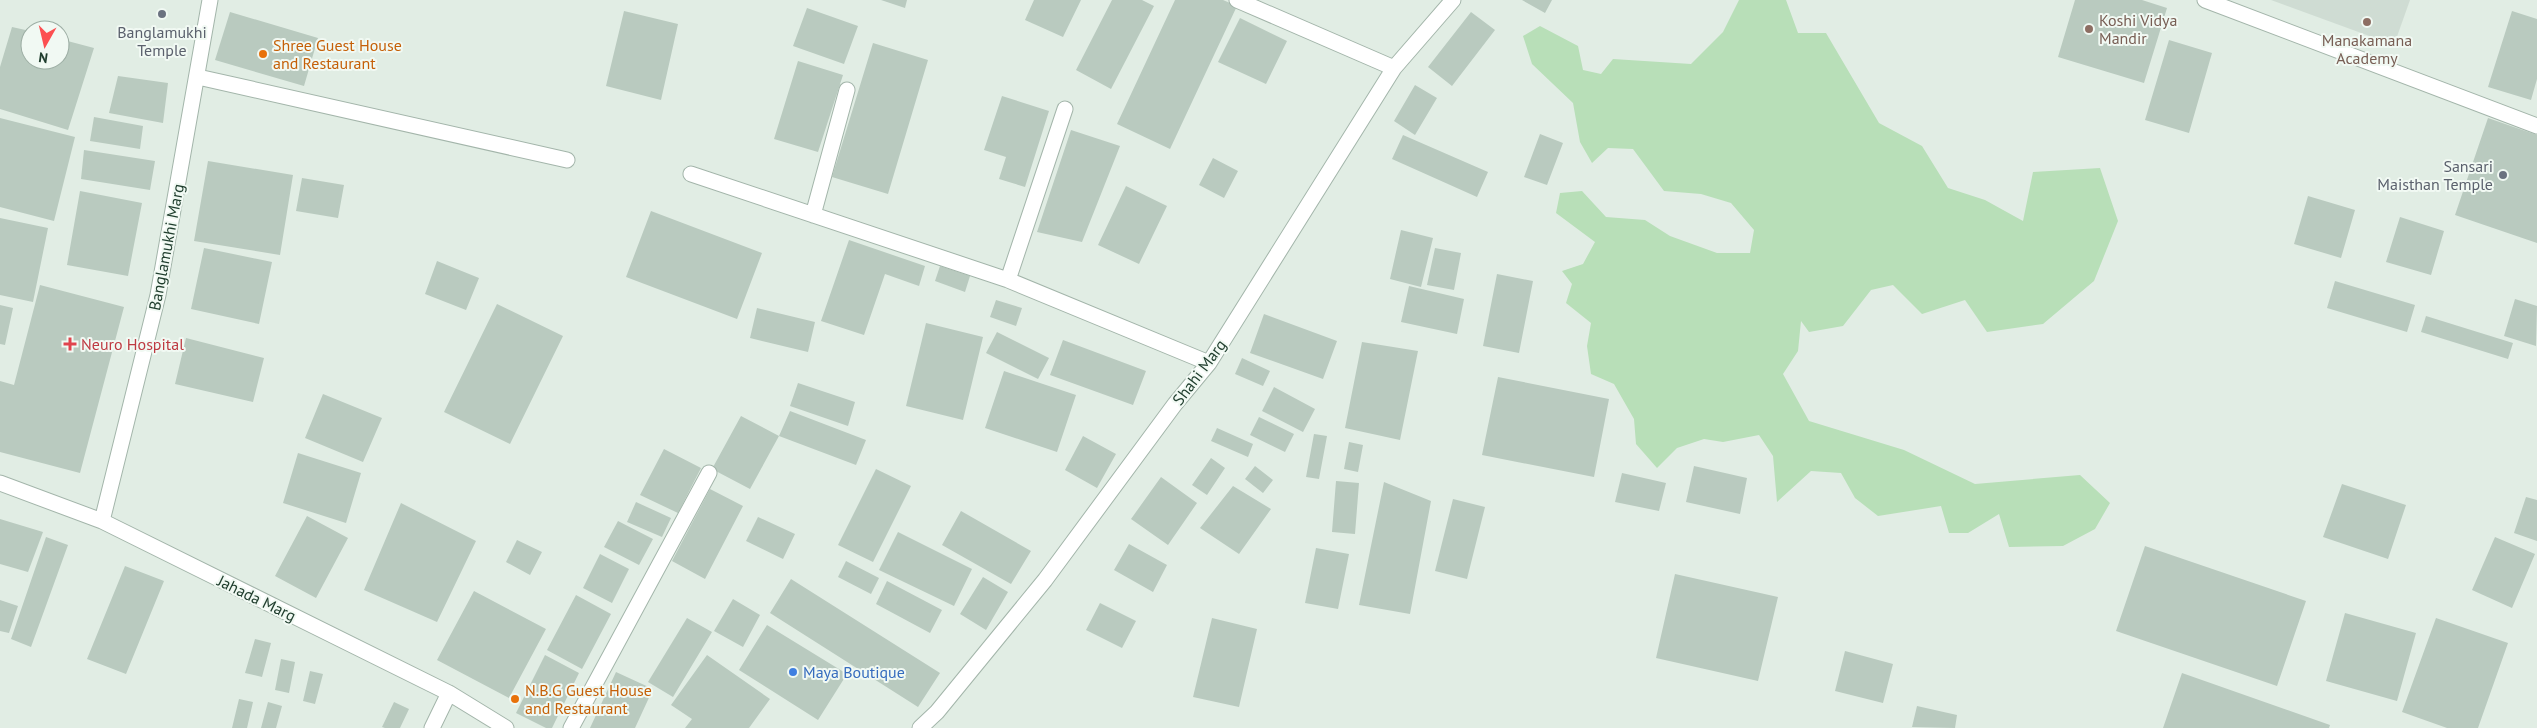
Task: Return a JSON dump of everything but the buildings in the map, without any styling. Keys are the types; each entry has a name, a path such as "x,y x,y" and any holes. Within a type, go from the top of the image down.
{"street":[{"name":"Banglamukhi Marg","path":"102,521 158,295 198,77 210,0"},
{"path":"1237,0 1394,68"},
{"name":"Shahi Marg","path":"920,728 937,712 1045,580 1175,404 1209,363 1394,68 1453,0"},
{"path":"2205,0 2537,126"},
{"path":"198,77 567,160"},
{"path":"812,215 847,90"},
{"path":"1008,280 1065,109"},
{"path":"691,174 1008,280 1209,363"},
{"path":"571,728 709,473"},
{"name":"Jahada Marg","path":"0,483 102,521 449,693 506,728"},
{"path":"432,728 449,693"}],"shaded area":[{"name":"Manakamana Academy","path":"2271,0 2410,0 2394,45"}],"green space":[{"path":"1739,0 1786,0 1798,33 1826,33 1879,123 1922,146 1948,188 1985,200 2023,221 2033,172 2100,168 2118,221 2094,281 2043,324 1987,332 1965,300 1922,314 1893,285 1871,290 1843,326 1809,332 1801,321 1798,351 1783,374 1809,421 1904,450 1975,484 2080,475 2110,503 2095,529 2063,546 2009,547 1999,514 1968,533 1949,533 1941,506 1878,516 1855,498 1841,473 1811,471 1777,502 1773,456 1759,435 1723,442 1704,439 1677,448 1657,468 1636,444 1634,419 1614,384 1591,374 1587,346 1591,323 1566,303 1572,284 1562,271 1583,264 1595,242 1556,213 1560,193 1582,191 1606,217 1645,220 1670,236 1717,253 1750,253 1754,230 1731,203 1701,194 1664,191 1633,149 1608,148 1592,163 1580,142 1573,103 1532,64 1523,36 1540,26 1578,46 1583,70 1601,74 1613,59 1691,64 1723,32"}],"place":[{"name":"Banglamukhi Temple","path":"162,14"},
{"name":"Manakamana Academy","path":"2367,22"},
{"name":"Koshi Vidya Mandir","path":"2089,29"},
{"name":"Shree Guest House and Restaurant","path":"263,54"},
{"name":"Sansari Maisthan Temple","path":"2503,175"},
{"name":"Neuro Hospital","path":"70,344"},
{"name":"Maya Boutique","path":"793,672"},
{"name":"N.B.G Guest House and Restaurant","path":"515,699"}]}
